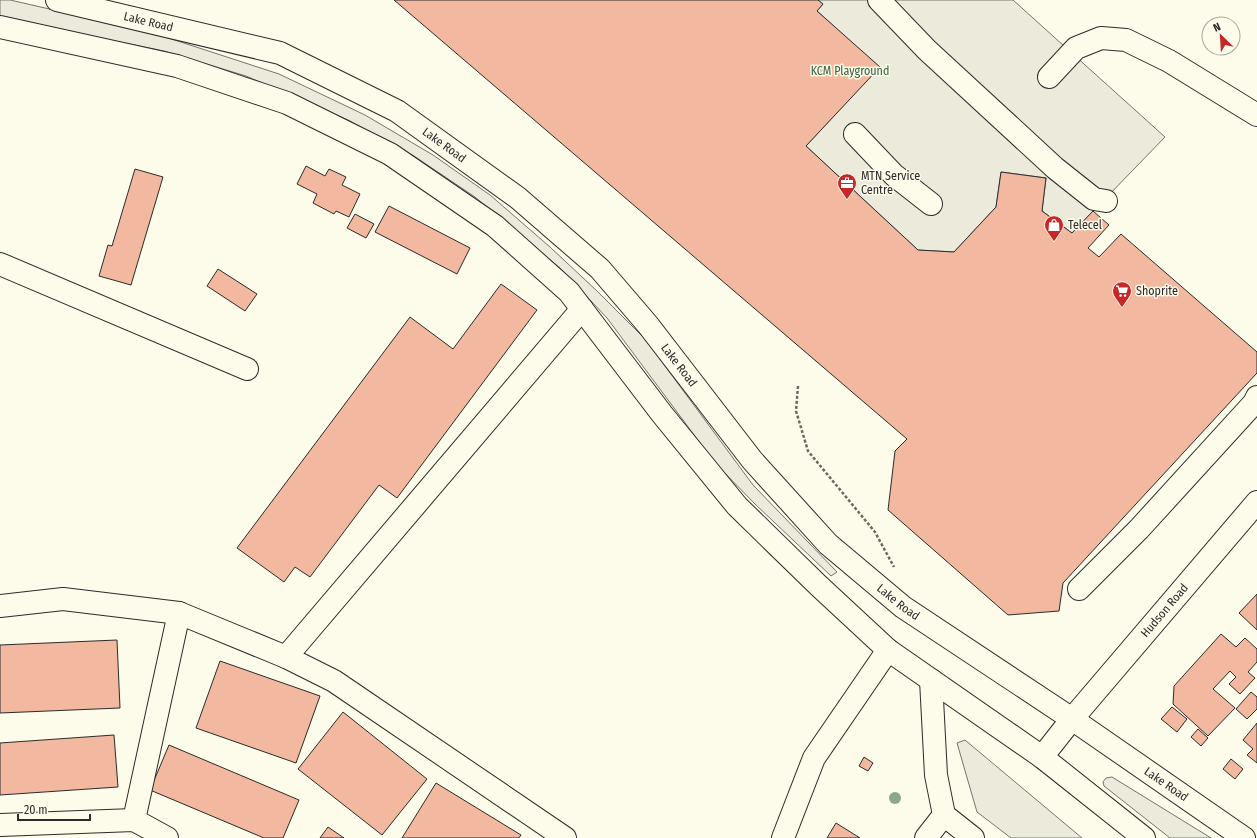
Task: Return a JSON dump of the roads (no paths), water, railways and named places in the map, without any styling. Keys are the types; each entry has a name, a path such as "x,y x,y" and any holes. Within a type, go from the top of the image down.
{"main road":[{"name":"Lake Road","path":"57,0 280,53 397,111 518,198 600,269 648,325 752,460 828,544 903,606 1072,719 1244,838"},
{"path":"879,0 927,50 1055,168 1094,199 1106,201"},
{"path":"0,27 177,66 287,103 390,154 496,226 569,292 597,326 662,414 737,506 888,650 1042,757 1144,838"},
{"path":"1049,77 1076,48 1101,38 1126,40 1169,62 1257,115"},
{"path":"855,134 894,175 931,204"},
{"path":"0,264 247,369"},
{"path":"286,657 582,309"},
{"path":"1079,589 1139,529 1254,403 1257,397"},
{"name":"Hudson Road","path":"1042,757 1072,719 1257,502"},
{"path":"0,606 62,599 179,613 286,657 334,681 565,838"},
{"path":"134,820 179,613"},
{"path":"783,838 814,758 888,650"},
{"path":"931,680 936,775 944,815 973,838"},
{"path":"926,838 944,815"},
{"path":"0,824 134,820 167,838"}],"place":[{"name":"MTN Service Centre","path":"847,200"},
{"name":"Telecel","path":"1054,242"},
{"name":"Shoprite","path":"1122,308"}],"park label":[{"name":"KCM Playground","path":"850,71"}]}
